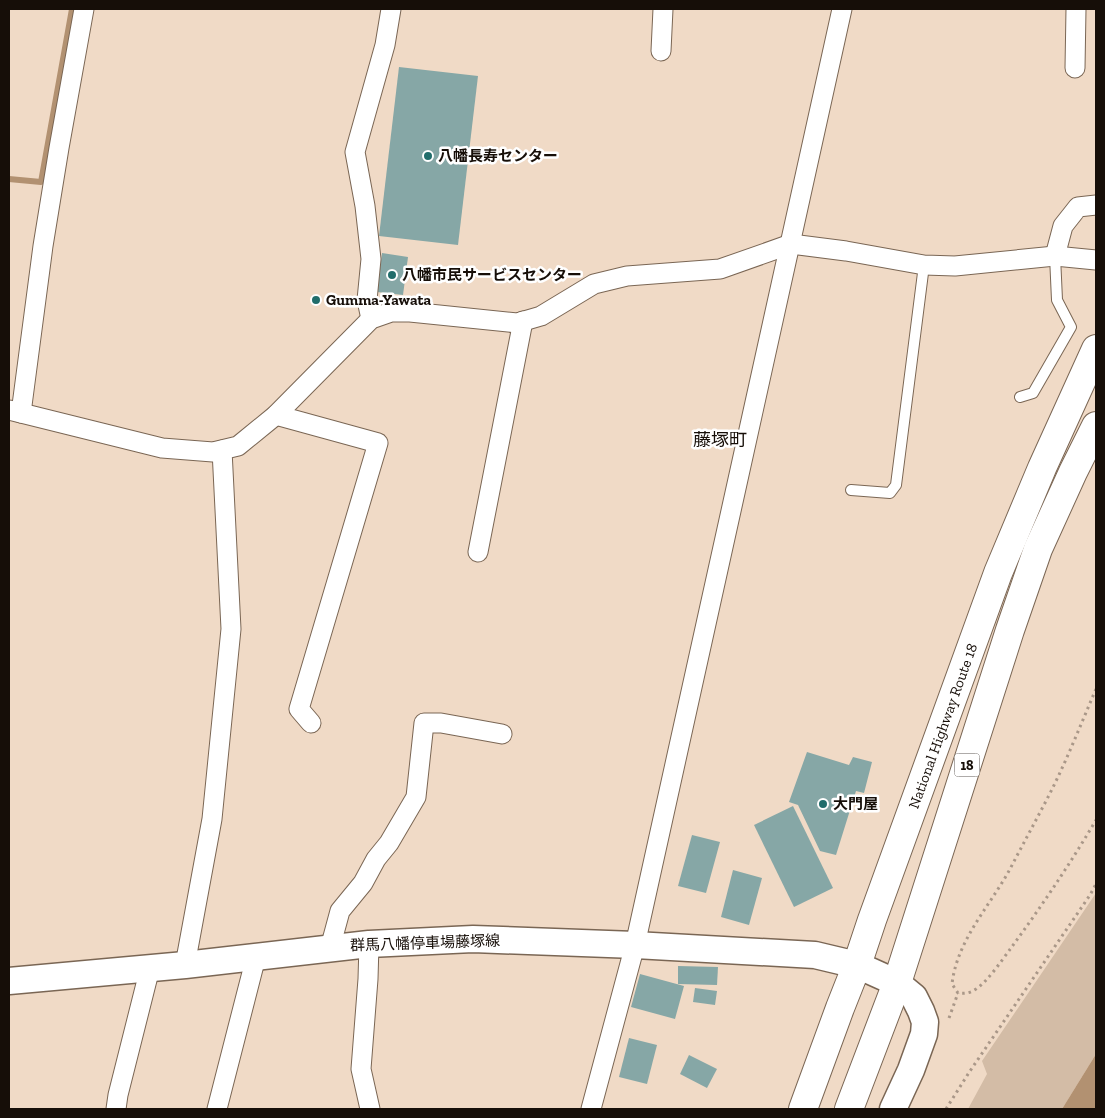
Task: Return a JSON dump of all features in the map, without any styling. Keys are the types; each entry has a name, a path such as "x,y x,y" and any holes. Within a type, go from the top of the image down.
{"highway":[{"name":"National Highway Route 18","path":"803,1109 998,574 1042,468 1096,349"},
{"name":"National Highway Route 18","path":"849,1109 897,983 1010,630 1038,549 1096,426"}],"main road":[{"name":"群馬八幡停車場藤塚線","path":"9,980 185,965 369,944 473,939 635,945 815,955 857,965 897,983 914,997 925,1022 924,1034 912,1070 893,1109"}],"street":[{"path":"84,9 15,411 162,448 213,452 238,446 276,415 371,319 391,312 410,312 517,323 541,316 594,284 627,276 720,269 791,244 924,265 955,266 1055,256 1096,260"},
{"path":"371,319 367,300 371,260 365,206 355,152 385,45 391,9"},
{"path":"661,51 663,9"},
{"path":"591,1109 635,945 842,9"},
{"path":"1075,68 1076,9"},
{"path":"1055,256 1063,226 1078,207 1096,205"},
{"path":"478,552 523,321"},
{"path":"276,415 378,443 299,709 311,723"},
{"path":"185,965 212,819 231,629 222,450"},
{"path":"330,948 340,911 363,883 376,859 389,843 416,797 424,722 441,723 502,734"},
{"path":"369,944 361,1069 370,1109"},
{"path":"217,1109 256,957"},
{"path":"116,1109 150,968"}],"lane":[{"path":"1020,396 1033,393 1071,327 1057,300 1055,256"},
{"path":"851,490 890,492 896,485 924,265"}],"path":[{"path":"1096,689 1047,800 1002,884 971,931 958,956 952,984 958,993 967,994 977,989 994,970 1034,917 1096,820"},
{"path":"946,1109 1096,884"}],"shaded area":[{"path":"1096,893 1096,1054 1062,1109 968,1109 987,1074 982,1061"},
{"path":"1096,1054 1096,1109 1062,1109"}],"building":[{"name":"八幡長寿センター","path":"399,67 478,76 458,245 379,236"},
{"name":"八幡市民サービスセンター","path":"382,253 408,257 403,295 377,292"},
{"name":"大門屋","path":"807,752 849,765 853,757 872,762 864,793 856,791 836,855 820,851 798,805 789,802"},
{"path":"793,806 833,888 794,907 754,825"},
{"path":"692,835 720,842 706,893 678,886"},
{"path":"733,870 762,878 749,925 721,917"},
{"path":"678,966 718,967 717,985 678,984"},
{"path":"640,974 684,986 675,1019 631,1007"},
{"path":"695,988 717,991 715,1005 693,1002"},
{"path":"629,1038 657,1045 647,1084 619,1077"},
{"path":"689,1055 717,1069 707,1088 680,1074"}],"waterway":[{"path":"9,179 41,182 72,9"}],"place":[{"name":"八幡長寿センター","path":"428,156"},
{"name":"八幡市民サービスセンター","path":"392,275"},
{"name":"Gumma-Yawata","path":"316,300"},
{"name":"大門屋","path":"823,804"}],"district":[{"name":"藤塚町","path":"720,440"}]}
